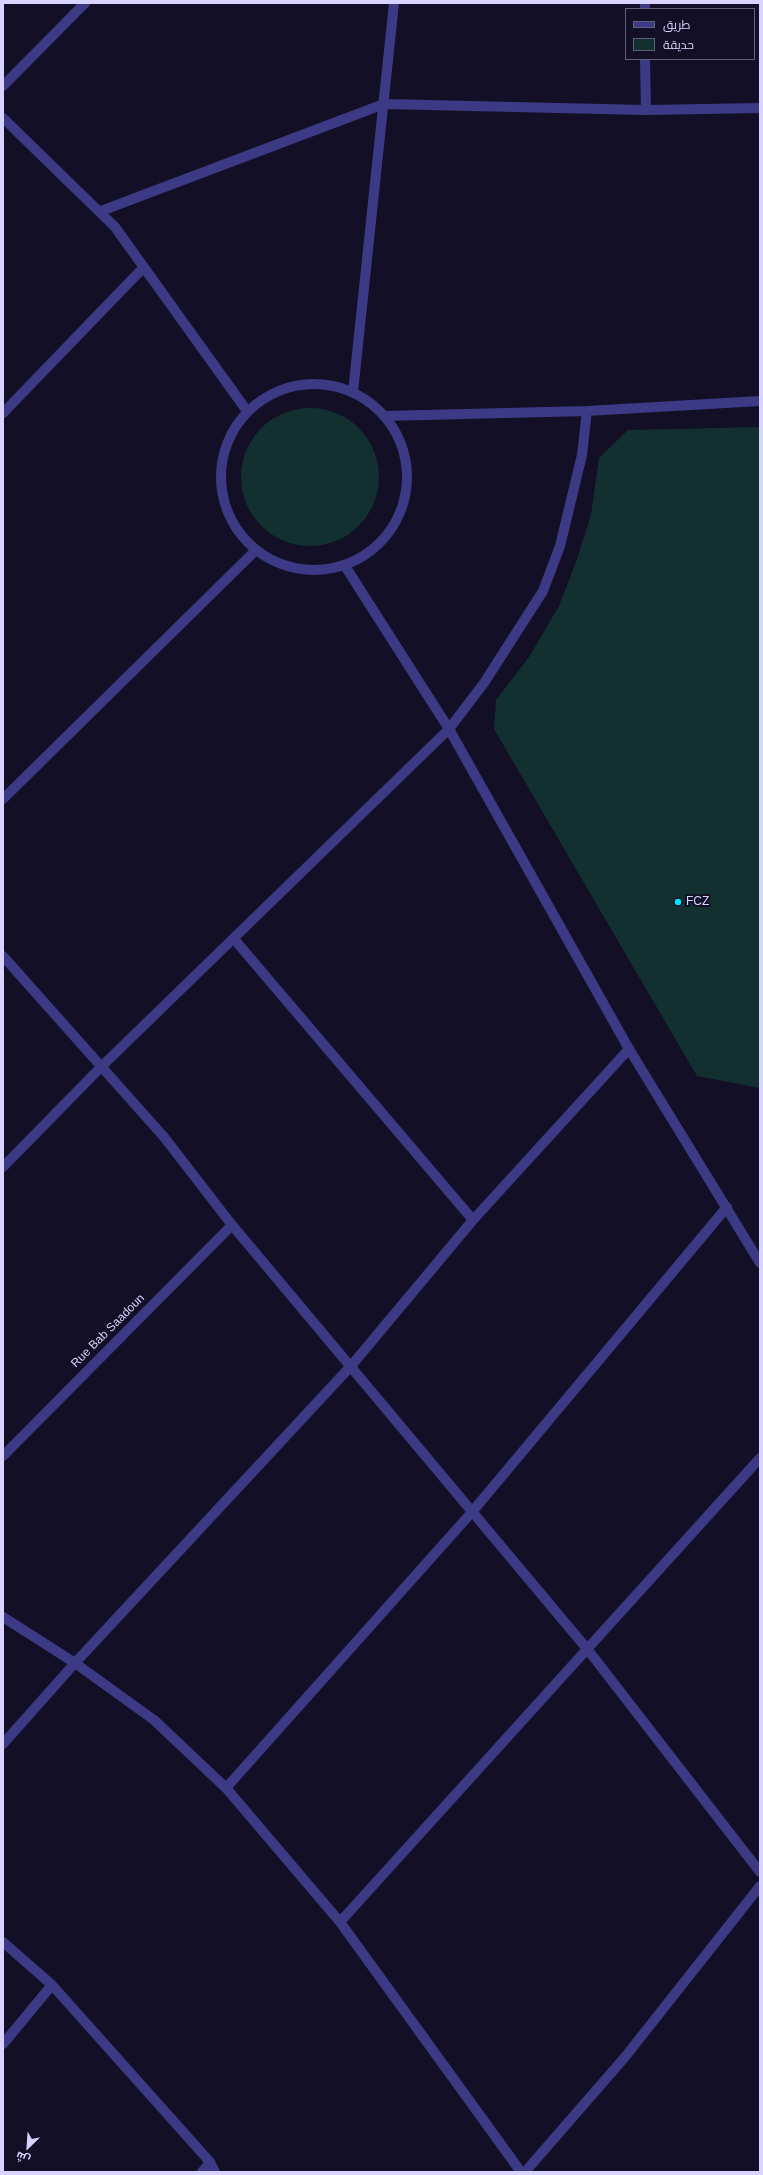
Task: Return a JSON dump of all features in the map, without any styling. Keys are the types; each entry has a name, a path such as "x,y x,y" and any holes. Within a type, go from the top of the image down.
{"street":[{"path":"3,86 84,3"},
{"path":"353,392 394,3"},
{"path":"645,60 646,110"},
{"path":"101,211 384,104 646,110 760,108"},
{"path":"3,118 101,211 144,267 247,411"},
{"path":"3,412 144,267"},
{"path":"302,384 332,386 353,392 384,416 401,441 408,471 405,501 393,529 372,551 345,566 314,572 283,566 256,551 234,528 222,499 220,468 229,437 247,411 273,393 302,384"},
{"path":"384,416 587,411 760,401"},
{"path":"3,1168 101,1067 234,940 449,729 484,683 543,591 560,546 582,455 587,411"},
{"path":"3,798 256,551"},
{"path":"345,566 449,729 629,1049 760,1263"},
{"path":"234,940 473,1220"},
{"path":"3,956 164,1137 232,1225 352,1366 588,1650 760,1872"},
{"path":"3,1744 75,1663 352,1366 473,1220 629,1049"},
{"path":"226,1788 472,1512 727,1207"},
{"name":"Rue Bab Saadoun","path":"3,1456 232,1225"},
{"path":"340,1922 588,1650 760,1458"},
{"path":"3,1616 75,1663 154,1720 226,1788 340,1922 521,2172"},
{"path":"525,2172 625,2057 760,1886"},
{"path":"3,1942 52,1985 210,2162 215,2172"},
{"path":"3,2044 52,1985"},
{"path":"202,2172 210,2162"}],"green space":[{"path":"303,408 317,408 336,413 359,428 374,451 378,464 378,490 374,503 359,526 336,541 317,546 303,546 284,541 261,526 246,503 241,484 241,470 246,451 261,428 284,413"},
{"name":"FCZ","path":"760,427 760,1088 697,1076 494,729 496,700 529,657 559,606 576,562 591,515 599,458 628,430"}],"place":[{"name":"FCZ","path":"678,902"}]}
